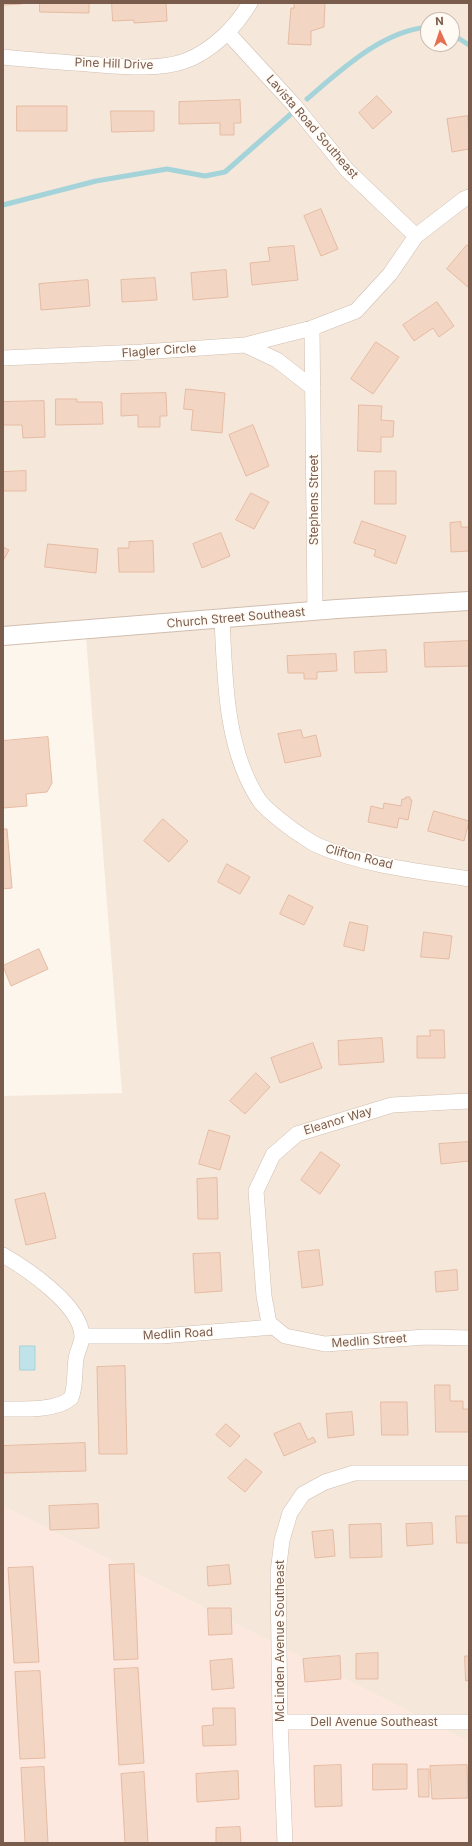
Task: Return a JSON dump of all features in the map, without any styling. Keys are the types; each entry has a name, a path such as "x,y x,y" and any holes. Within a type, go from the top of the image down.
{"street":[{"name":"Pine Hill Drive","path":"3,57 111,65 158,66 185,61 209,47 228,33 250,3"},
{"name":"Lavista Road Southeast","path":"228,33 294,105 347,170 416,236"},
{"path":"312,328 356,311 390,274 416,236 464,199 469,197"},
{"name":"Flagler Circle","path":"3,358 142,352 245,345 312,328"},
{"name":"Stephens Street","path":"312,328 315,611"},
{"path":"245,345 277,360 313,388"},
{"name":"Church Street Southeast","path":"3,636 315,611 469,601"},
{"name":"Clifton Road","path":"222,619 224,669 228,707 239,756 260,802 285,824 318,846 371,862 469,879"},
{"name":"Eleanor Way","path":"274,1327 269,1323 264,1296 256,1191 273,1155 297,1134 392,1104 469,1101"},
{"path":"3,1256 23,1267 56,1293 69,1308 79,1325 82,1336 76,1357 75,1383 71,1398 61,1405 49,1407 3,1409"},
{"name":"Medlin Road","path":"82,1336 161,1336 274,1327"},
{"name":"Medlin Street","path":"274,1327 285,1336 325,1344 426,1337 469,1338"},
{"name":"McLinden Avenue Southeast","path":"285,1843 280,1722 278,1574 282,1540 290,1513 303,1494 325,1482 354,1473 469,1473"},
{"name":"Dell Avenue Southeast","path":"280,1722 469,1722"}],"shaded area":[{"path":"3,3 469,3 469,1742 3,1506 3,1096 122,1093 86,637 3,642"},
{"path":"3,1506 469,1742 469,1843 3,1843"}],"water":[{"path":"20,1346 35,1346 35,1370 20,1370"}],"building":[{"path":"3,3 22,3 22,4 3,5"},
{"path":"40,3 89,3 89,13 40,12"},
{"path":"112,3 166,3 167,21 134,23 134,20 113,21"},
{"path":"294,3 325,3 324,27 311,31 311,45 288,44 291,8 294,8"},
{"path":"377,96 392,112 373,129 359,113"},
{"path":"240,100 241,123 234,123 234,135 220,135 220,123 179,124 179,102"},
{"path":"17,106 67,106 67,131 17,131"},
{"path":"111,111 154,111 154,131 112,132"},
{"path":"468,116 469,149 452,152 447,119"},
{"path":"321,209 338,249 321,256 304,216"},
{"path":"467,245 469,247 469,288 447,269"},
{"path":"294,246 298,280 252,285 250,263 270,261 268,248"},
{"path":"226,270 228,297 193,300 191,273"},
{"path":"155,278 157,300 122,302 121,280"},
{"path":"88,280 90,306 41,310 39,284"},
{"path":"437,302 454,326 439,337 433,328 414,341 403,325"},
{"path":"376,342 399,357 373,394 351,379"},
{"path":"186,389 225,393 222,433 191,430 193,410 184,409"},
{"path":"166,393 167,416 160,416 160,427 138,427 138,415 121,416 121,394"},
{"path":"56,399 77,399 77,402 102,402 103,424 56,425"},
{"path":"44,401 45,437 23,438 22,425 3,425 3,402"},
{"path":"359,405 382,406 381,420 394,421 393,437 381,437 381,452 358,451"},
{"path":"253,425 269,466 246,476 229,435"},
{"path":"26,471 26,491 3,491 3,472"},
{"path":"375,471 396,471 396,504 375,504"},
{"path":"251,493 269,502 254,529 236,520"},
{"path":"362,521 406,536 396,564 374,556 376,550 354,543"},
{"path":"461,522 461,527 469,527 469,551 451,552 450,523"},
{"path":"221,533 230,556 202,568 193,544"},
{"path":"153,541 154,572 119,572 118,548 129,548 129,542"},
{"path":"48,544 98,549 96,573 45,567"},
{"path":"3,547 9,550 3,561"},
{"path":"469,641 469,666 425,667 424,643"},
{"path":"386,650 387,672 355,673 354,652"},
{"path":"336,654 337,671 317,672 317,679 304,679 304,673 288,673 287,656"},
{"path":"301,730 303,738 316,735 321,756 285,763 278,734"},
{"path":"48,737 52,783 47,792 26,794 27,806 3,808 3,741"},
{"path":"406,797 410,797 410,800 412,800 408,820 399,818 397,828 368,822 371,806 383,809 384,803 401,806 402,799 405,799"},
{"path":"434,811 469,821 464,841 428,831"},
{"path":"163,819 188,841 169,862 144,841"},
{"path":"3,829 7,829 12,888 3,889"},
{"path":"227,864 250,877 240,894 218,882"},
{"path":"289,895 313,907 304,925 280,914"},
{"path":"350,922 368,926 364,951 344,946"},
{"path":"424,932 452,936 449,959 421,957"},
{"path":"39,949 48,969 11,986 3,966"},
{"path":"430,1030 444,1030 445,1058 417,1058 417,1036 430,1036"},
{"path":"382,1038 384,1062 339,1065 338,1041"},
{"path":"313,1043 322,1068 280,1083 271,1058"},
{"path":"256,1073 270,1087 245,1114 230,1101"},
{"path":"209,1130 230,1136 220,1170 199,1164"},
{"path":"469,1142 469,1161 441,1164 439,1144"},
{"path":"321,1152 340,1165 320,1194 301,1180"},
{"path":"217,1178 218,1219 198,1219 197,1179"},
{"path":"45,1193 56,1238 26,1245 15,1200"},
{"path":"319,1250 323,1285 302,1288 298,1252"},
{"path":"220,1253 222,1291 195,1293 193,1254"},
{"path":"457,1270 458,1290 436,1292 435,1272"},
{"path":"125,1366 127,1454 99,1454 97,1367"},
{"path":"435,1385 450,1385 450,1401 463,1401 463,1409 469,1409 469,1432 436,1432"},
{"path":"381,1402 407,1402 408,1435 382,1435"},
{"path":"352,1412 354,1435 328,1438 326,1414"},
{"path":"300,1423 308,1440 313,1437 316,1442 284,1456 274,1434"},
{"path":"226,1424 240,1436 230,1447 216,1435"},
{"path":"85,1443 86,1471 3,1473 3,1446"},
{"path":"246,1459 262,1472 245,1492 228,1478"},
{"path":"98,1504 99,1528 50,1530 49,1506"},
{"path":"456,1516 469,1516 469,1543 457,1543"},
{"path":"432,1523 433,1544 407,1546 406,1524"},
{"path":"381,1524 382,1557 350,1558 349,1525"},
{"path":"333,1530 335,1556 315,1558 312,1532"},
{"path":"134,1564 138,1659 114,1660 109,1565"},
{"path":"229,1565 231,1584 208,1586 207,1567"},
{"path":"33,1567 39,1662 14,1663 8,1568"},
{"path":"208,1608 231,1608 232,1634 209,1635"},
{"path":"378,1653 378,1679 356,1679 356,1654"},
{"path":"340,1656 341,1679 305,1682 303,1659"},
{"path":"465,1656 469,1656 469,1680 466,1681"},
{"path":"232,1659 234,1688 212,1690 210,1661"},
{"path":"138,1668 144,1763 119,1765 114,1669"},
{"path":"40,1671 45,1758 20,1759 15,1672"},
{"path":"213,1708 235,1708 236,1745 203,1746 202,1726 213,1725"},
{"path":"373,1764 407,1764 407,1789 373,1790"},
{"path":"341,1765 342,1806 315,1807 314,1766"},
{"path":"467,1765 468,1798 432,1799 430,1766"},
{"path":"44,1767 48,1843 25,1843 21,1768"},
{"path":"418,1769 429,1769 429,1797 419,1797"},
{"path":"238,1771 239,1799 197,1802 196,1774"},
{"path":"144,1772 148,1843 125,1843 121,1774"},
{"path":"240,1827 241,1843 216,1843 216,1828"}],"waterway":[{"path":"307,99 348,65 378,44 394,36 420,28"},
{"path":"460,39 469,45"},
{"path":"3,205 96,181 167,169 205,176 225,172 292,113"}]}
